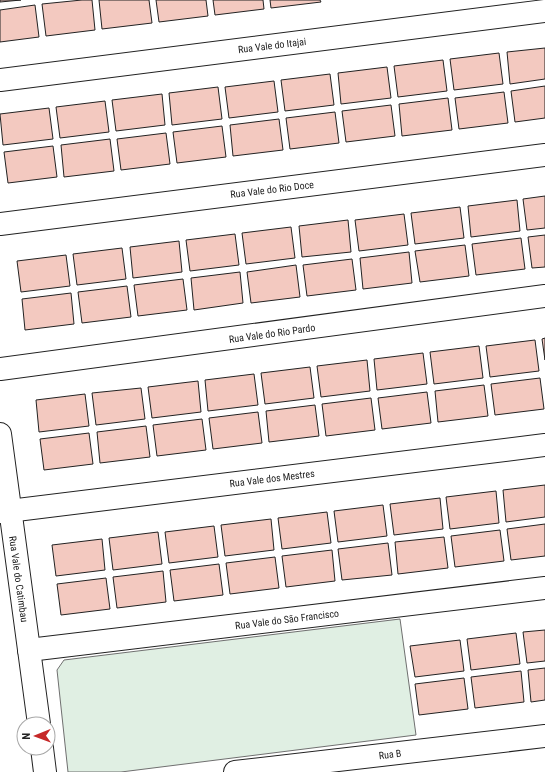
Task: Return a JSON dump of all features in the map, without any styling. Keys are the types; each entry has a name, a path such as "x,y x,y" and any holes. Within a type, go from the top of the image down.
{"street":[{"name":"Rua Vale do Itajai","path":"0,80 545,11"},
{"name":"Rua Vale do Rio Doce","path":"0,224 545,155"},
{"name":"Rua Vale do Rio Pardo","path":"0,369 545,296"},
{"name":"Rua Vale do Catimbau","path":"0,434 5,511 29,650 37,716"},
{"name":"Rua Vale dos Mestres","path":"5,511 545,444"},
{"name":"Rua Vale do São Francisco","path":"29,650 545,588"},
{"name":"Rua B","path":"235,772 545,736"},
{"path":"43,756 44,772"}],"green space":[{"path":"400,619 416,735 121,772 68,772 57,670 64,660"}],"building":[{"path":"0,0 21,0 0,2"},
{"path":"92,0 95,30 46,36 42,4"},
{"path":"99,0 149,0 152,23 102,29"},
{"path":"156,0 206,0 208,16 159,22"},
{"path":"213,0 263,0 264,9 215,15"},
{"path":"270,0 320,0 321,2 271,8"},
{"path":"35,5 39,37 0,42 0,10"},
{"path":"545,48 545,79 510,84 507,52"},
{"path":"499,53 503,84 454,90 450,59"},
{"path":"443,60 447,91 398,97 394,66"},
{"path":"387,67 391,98 341,104 338,73"},
{"path":"330,74 334,105 285,111 281,80"},
{"path":"274,81 278,112 229,118 225,87"},
{"path":"545,86 545,118 515,122 511,91"},
{"path":"218,87 222,119 172,125 169,93"},
{"path":"504,92 508,123 459,129 455,98"},
{"path":"162,94 165,125 116,131 112,100"},
{"path":"448,98 452,130 402,136 399,104"},
{"path":"105,101 109,132 60,138 56,107"},
{"path":"391,105 395,136 346,142 342,111"},
{"path":"49,108 53,139 3,145 0,114"},
{"path":"335,112 339,143 290,149 286,118"},
{"path":"279,119 283,150 233,156 230,125"},
{"path":"222,126 226,157 177,163 173,132"},
{"path":"166,133 170,164 121,170 117,139"},
{"path":"110,139 114,171 64,177 61,145"},
{"path":"53,146 57,177 8,183 4,152"},
{"path":"545,196 545,228 527,230 523,199"},
{"path":"517,200 520,231 471,237 468,206"},
{"path":"460,207 464,238 415,244 411,213"},
{"path":"404,214 408,245 359,251 355,220"},
{"path":"348,220 351,252 302,257 299,226"},
{"path":"291,227 295,258 246,264 242,233"},
{"path":"235,234 239,265 190,271 186,240"},
{"path":"545,235 545,267 532,268 528,237"},
{"path":"521,238 525,269 476,275 472,244"},
{"path":"179,241 182,272 133,278 130,247"},
{"path":"465,245 469,276 420,282 415,251"},
{"path":"122,248 126,279 77,285 73,254"},
{"path":"409,252 412,283 363,289 360,258"},
{"path":"66,255 70,286 21,292 17,261"},
{"path":"352,259 356,290 307,296 303,265"},
{"path":"296,265 300,297 251,303 247,272"},
{"path":"240,272 243,303 194,310 191,278"},
{"path":"183,279 187,310 138,316 134,285"},
{"path":"127,286 131,317 82,323 78,292"},
{"path":"71,293 74,324 25,330 22,299"},
{"path":"545,338 545,360 542,339"},
{"path":"535,340 539,371 490,377 486,346"},
{"path":"479,346 483,378 434,384 430,352"},
{"path":"423,353 427,384 377,390 374,359"},
{"path":"367,360 370,391 321,397 317,366"},
{"path":"310,367 314,398 265,404 261,373"},
{"path":"254,374 258,405 208,411 205,380"},
{"path":"540,378 544,409 495,415 491,384"},
{"path":"198,381 201,412 152,418 148,387"},
{"path":"484,385 488,416 438,422 435,391"},
{"path":"141,388 145,419 96,425 92,393"},
{"path":"427,392 431,423 382,429 378,398"},
{"path":"85,394 89,426 39,432 36,400"},
{"path":"371,398 375,430 326,436 322,404"},
{"path":"315,405 319,436 269,442 266,411"},
{"path":"258,412 262,443 213,449 209,418"},
{"path":"202,419 206,450 157,456 153,425"},
{"path":"146,426 150,457 100,463 97,432"},
{"path":"89,433 93,464 44,470 40,439"},
{"path":"545,485 545,517 506,522 503,490"},
{"path":"496,491 499,523 450,529 446,497"},
{"path":"440,498 443,529 394,535 390,504"},
{"path":"383,505 387,536 338,542 334,511"},
{"path":"327,512 331,543 282,549 278,518"},
{"path":"271,519 274,550 225,556 221,525"},
{"path":"545,524 545,556 511,560 507,529"},
{"path":"214,526 218,557 169,563 165,532"},
{"path":"500,530 504,561 455,567 451,536"},
{"path":"158,532 162,564 113,570 109,538"},
{"path":"444,537 448,568 398,574 395,542"},
{"path":"102,539 105,570 56,576 52,545"},
{"path":"388,543 392,575 342,580 338,549"},
{"path":"332,550 335,581 286,587 282,556"},
{"path":"275,557 279,588 230,594 226,563"},
{"path":"219,564 223,595 174,601 170,570"},
{"path":"163,571 166,602 117,608 113,577"},
{"path":"106,578 110,609 61,615 57,584"},
{"path":"545,630 545,661 527,663 523,632"},
{"path":"516,633 520,664 471,670 467,639"},
{"path":"460,640 464,671 415,677 410,646"},
{"path":"545,668 545,700 531,702 528,670"},
{"path":"521,671 524,702 475,708 471,677"},
{"path":"464,678 468,709 419,715 415,684"}]}
